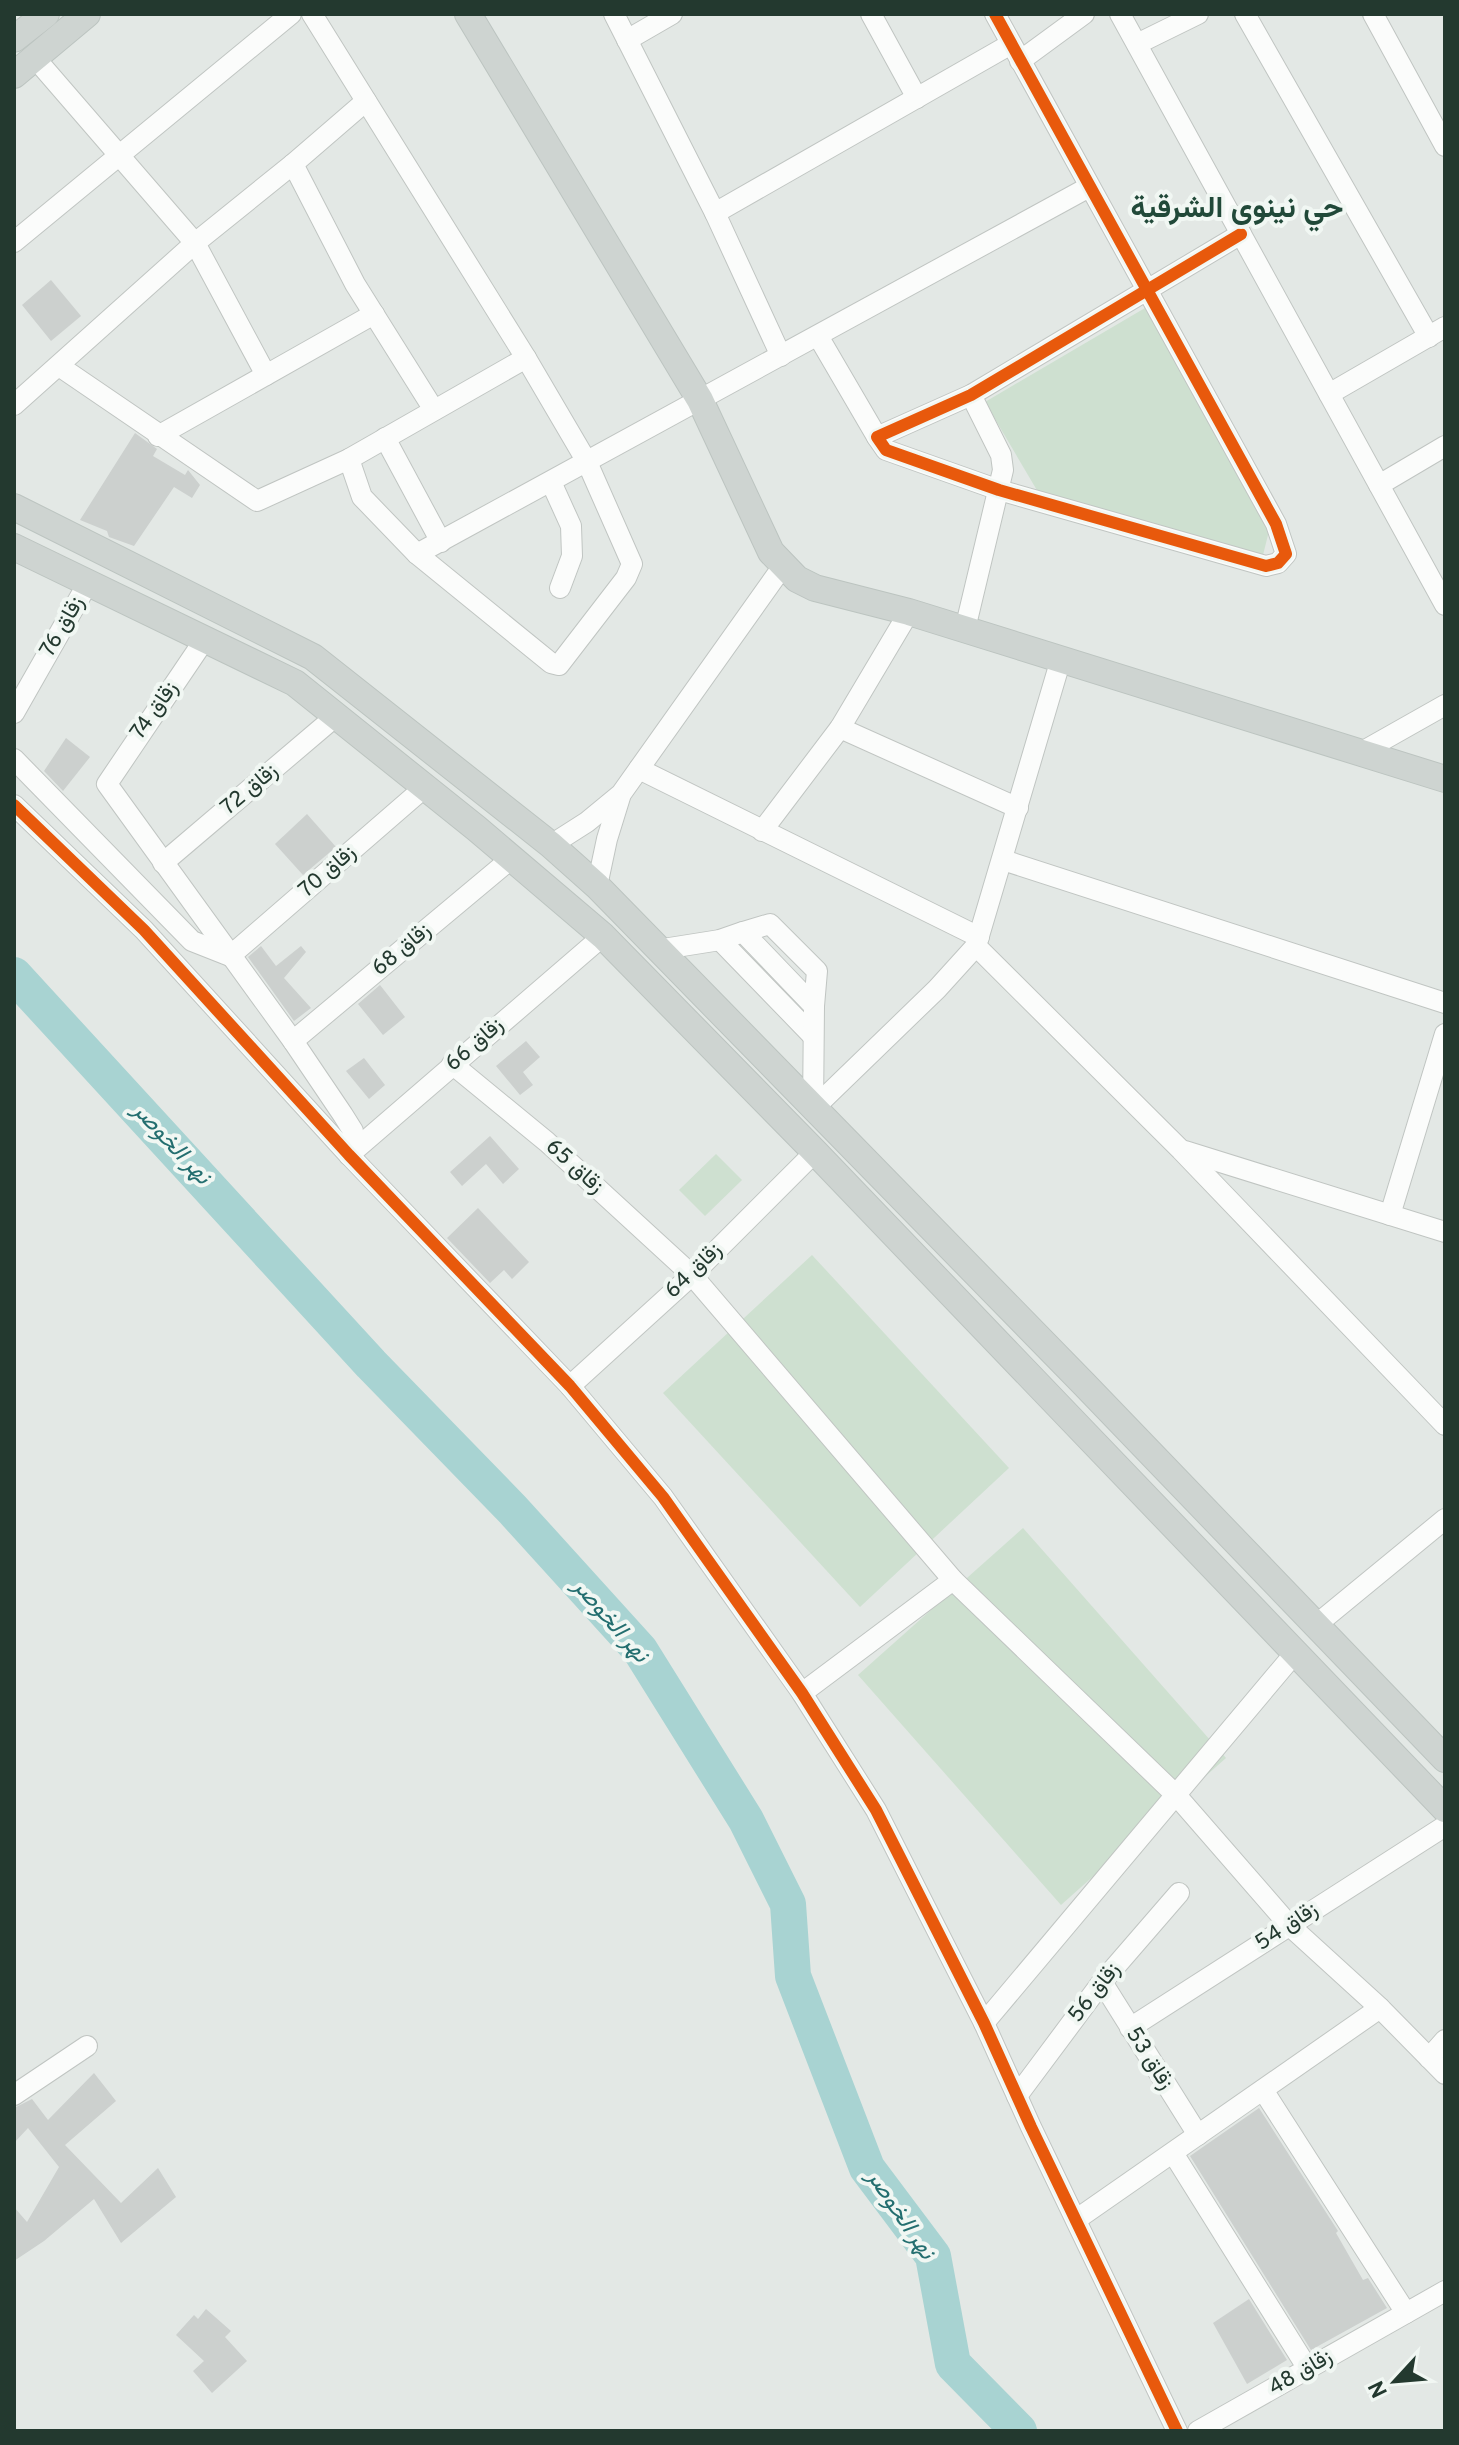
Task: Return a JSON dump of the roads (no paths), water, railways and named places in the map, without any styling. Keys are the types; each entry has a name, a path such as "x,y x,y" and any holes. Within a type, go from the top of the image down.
{"main road":[{"path":"14,39 46,14"},
{"path":"14,75 87,14"},
{"path":"471,15 700,400 763,537 783,566 797,579 815,588 909,612 1445,779"},
{"path":"14,507 313,657 551,845 597,886 1445,1759"},
{"path":"14,547 295,683 512,858 603,936 815,1152 1445,1809"}],"street":[{"path":"14,242 291,14"},
{"path":"312,14 526,358 587,462 632,564 626,578 559,665 551,663 417,554 362,497 349,459"},
{"path":"614,14 715,213 781,356"},
{"path":"627,40 672,14"},
{"path":"871,14 917,98"},
{"path":"818,336 886,450 999,490 1266,566 1278,563 1286,554 1276,524 995,14"},
{"path":"715,213 917,98 1015,52 1084,14"},
{"path":"1120,14 1379,485 1437,573 1445,605"},
{"path":"1137,44 1198,14"},
{"path":"1245,14 1437,332 1329,394"},
{"path":"1373,14 1445,146"},
{"path":"35,58 195,243 266,375"},
{"path":"14,405 195,243 366,101"},
{"path":"293,164 355,284 434,410"},
{"path":"417,554 1089,187"},
{"path":"877,437 971,395 1241,234"},
{"path":"158,436 374,314"},
{"path":"59,366 257,501 349,459 526,358"},
{"path":"965,629 1003,470 1001,455 971,395"},
{"path":"385,438 441,542"},
{"path":"1379,485 1445,446"},
{"path":"551,482 571,526 572,556 560,588"},
{"path":"551,845 587,822 621,794 783,566"},
{"name":"زقاق 76","path":"14,713 88,583"},
{"path":"762,831 840,728 909,612"},
{"name":"زقاق 74","path":"163,863 107,784 205,639"},
{"path":"813,1109 937,989 978,942 1061,659"},
{"path":"1360,753 1445,705"},
{"name":"زقاق 72","path":"163,863 336,716"},
{"path":"840,728 1018,808"},
{"path":"14,759 192,941 230,956"},
{"path":"639,769 978,942 1445,1425"},
{"name":"زقاق 70","path":"230,956 425,787"},
{"path":"597,886 621,794"},
{"path":"14,805 144,930 349,1155 570,1386 663,1497 802,1693 876,1810 984,2023 1177,2431"},
{"name":"زقاق 68","path":"293,1041 512,858"},
{"path":"1003,860 1445,1003"},
{"path":"163,863 293,1041 353,1131 349,1155"},
{"path":"657,950 720,940 770,924 817,971 813,1109"},
{"name":"زقاق 66","path":"349,1155 603,936"},
{"path":"720,940 813,1036"},
{"path":"1390,1215 1445,1034"},
{"name":"زقاق 65","path":"452,1064 547,1142 692,1275 953,1580 1176,1795 1290,1926 1380,2008 1445,2074"},
{"path":"1181,1150 1445,1232"},
{"name":"زقاق 64","path":"570,1386 692,1275 815,1152"},
{"path":"1316,1625 1445,1519"},
{"path":"802,1693 953,1580"},
{"path":"984,2023 1295,1653"},
{"name":"زقاق 54","path":"1130,2028 1445,1826"},
{"name":"زقاق 56","path":"1017,2096 1102,1982 1179,1893"},
{"name":"زقاق 53","path":"1102,1982 1198,2135"},
{"path":"1077,2219 1380,2008"},
{"path":"1429,2058 1445,2040"},
{"path":"14,2095 87,2046"},
{"path":"1263,2090 1406,2313"},
{"path":"1173,2153 1308,2369"},
{"name":"زقاق 48","path":"1198,2431 1445,2291"}],"waterway":[{"name":"نهر الخوصر","path":"14,975 371,1364 513,1510 640,1650 746,1820 788,1904 793,1976 867,2168 933,2256 953,2364 1019,2431"}],"district":[{"name":"حي نينوى الشرقية","path":"1237,209"}]}
